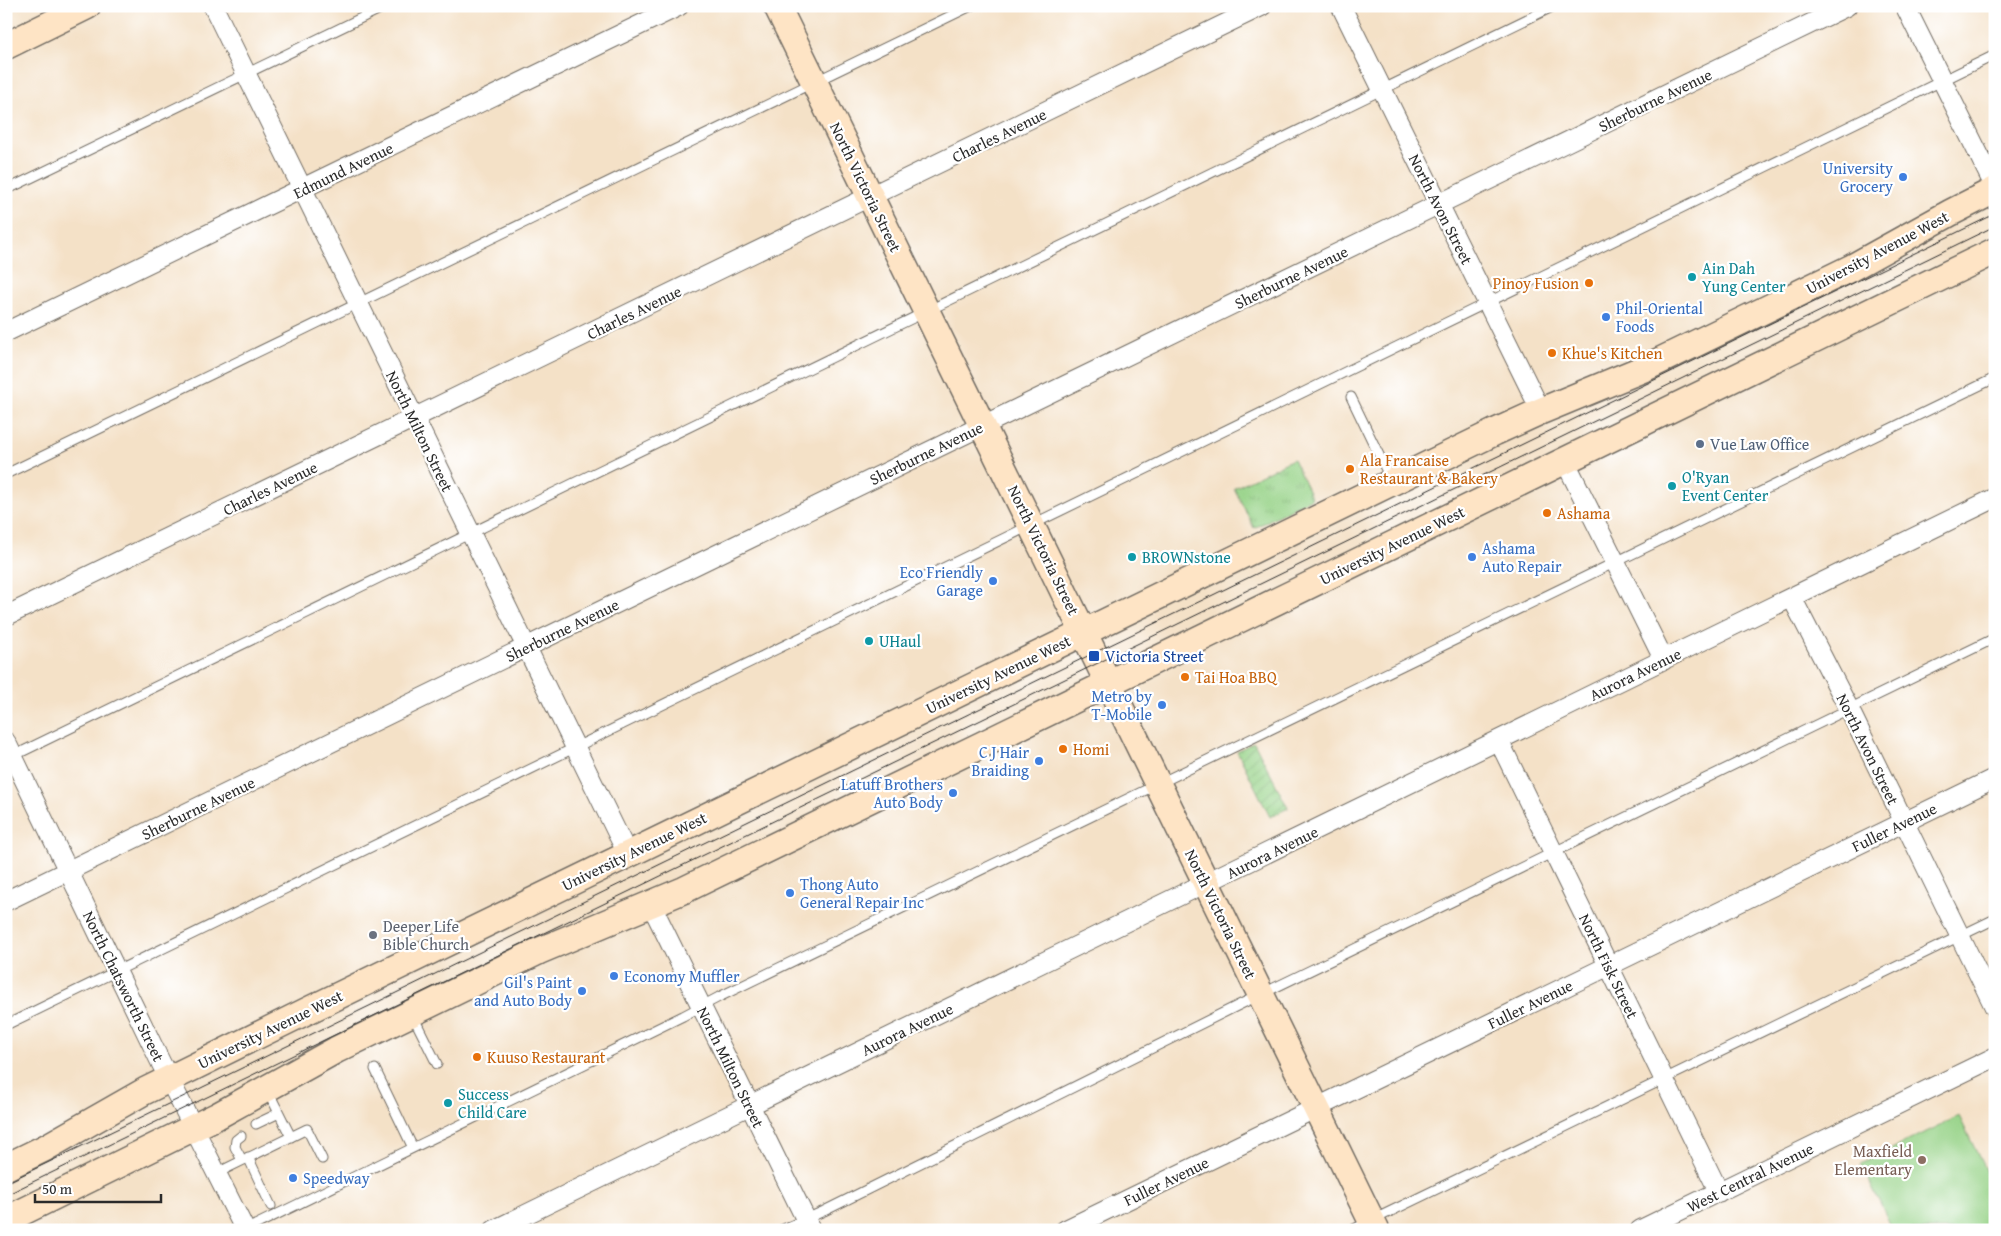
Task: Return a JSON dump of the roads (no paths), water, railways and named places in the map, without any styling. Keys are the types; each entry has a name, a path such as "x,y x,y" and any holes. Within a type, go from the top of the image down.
{"main road":[{"path":"6,46 87,6"},
{"name":"North Victoria Street","path":"777,6 928,311 1316,1107 1367,1227"},
{"name":"University Avenue West","path":"6,1167 45,1148 125,1102 170,1079 1392,482 1541,411 1645,368 1851,268 1995,189"},
{"name":"University Avenue West","path":"6,1220 194,1128 315,1061 539,952 652,904 1110,683 1995,251"}],"street":[{"name":"North Milton Street","path":"213,6 628,855"},
{"name":"Edmund Avenue","path":"6,332 679,6"},
{"name":"Charles Avenue","path":"6,616 1262,6"},
{"name":"North Avon Street","path":"1341,6 1541,411"},
{"name":"Sherburne Avenue","path":"6,901 1847,6"},
{"path":"1905,6 1995,189"},
{"path":"1565,461 1664,660"},
{"name":"Aurora Avenue","path":"494,1230 1995,498"},
{"name":"North Avon Street","path":"1792,598 1849,709 1995,1008"},
{"name":"North Fisk Street","path":"1499,741 1719,1192"},
{"name":"North Chatsworth Street","path":"9,752 245,1230"},
{"name":"Fuller Avenue","path":"1065,1230 1995,778"},
{"name":"North Milton Street","path":"652,904 808,1224"},
{"name":"West Central Avenue","path":"1640,1230 1995,1057"}],"lane":[{"path":"6,190 386,6"},
{"path":"6,474 971,6"},
{"path":"9,752 470,533 1554,6"},
{"path":"6,1024 1995,55"},
{"path":"245,1230 1995,378"},
{"path":"1351,397 1392,482"},
{"path":"781,1230 808,1224 1260,995 1995,638"},
{"path":"1367,1227 1664,1079 1960,934 1995,919"},
{"path":"412,1014 437,1064"},
{"path":"375,1069 413,1148"},
{"path":"267,1088 291,1137"},
{"path":"256,1124 279,1113"},
{"path":"217,1173 307,1129 322,1159"},
{"path":"241,1136 236,1140 236,1147 245,1159 271,1206"}],"tram line":[{"path":"6,1183 1995,214"},
{"path":"6,1195 1995,226"}],"place":[{"name":"University Grocery","path":"1903,177"},
{"name":"Ain Dah Yung Center","path":"1692,277"},
{"name":"Pinoy Fusion","path":"1589,283"},
{"name":"Phil-Oriental Foods","path":"1606,317"},
{"name":"Khue's Kitchen","path":"1552,353"},
{"name":"Vue Law Office","path":"1700,444"},
{"name":"Ala Francaise Restaurant & Bakery","path":"1350,469"},
{"name":"O'Ryan Event Center","path":"1672,486"},
{"name":"Ashama","path":"1547,513"},
{"name":"BROWNstone","path":"1132,557"},
{"name":"Ashama Auto Repair","path":"1472,557"},
{"name":"Eco Friendly Garage","path":"993,581"},
{"name":"UHaul","path":"869,641"},
{"name":"Victoria Street","path":"1094,656"},
{"name":"Tai Hoa BBQ","path":"1185,677"},
{"name":"Metro by T-Mobile","path":"1162,705"},
{"name":"Homi","path":"1063,749"},
{"name":"C J Hair Braiding","path":"1039,761"},
{"name":"Latuff Brothers Auto Body","path":"953,793"},
{"name":"Thong Auto General Repair Inc","path":"790,893"},
{"name":"Deeper Life Bible Church","path":"373,935"},
{"name":"Economy Muffler","path":"614,976"},
{"name":"Gil's Paint and Auto Body","path":"582,991"},
{"name":"Kuuso Restaurant","path":"477,1057"},
{"name":"Success Child Care","path":"448,1103"},
{"name":"Maxfield Elementary","path":"1922,1160"},
{"name":"Speedway","path":"293,1178"}]}
